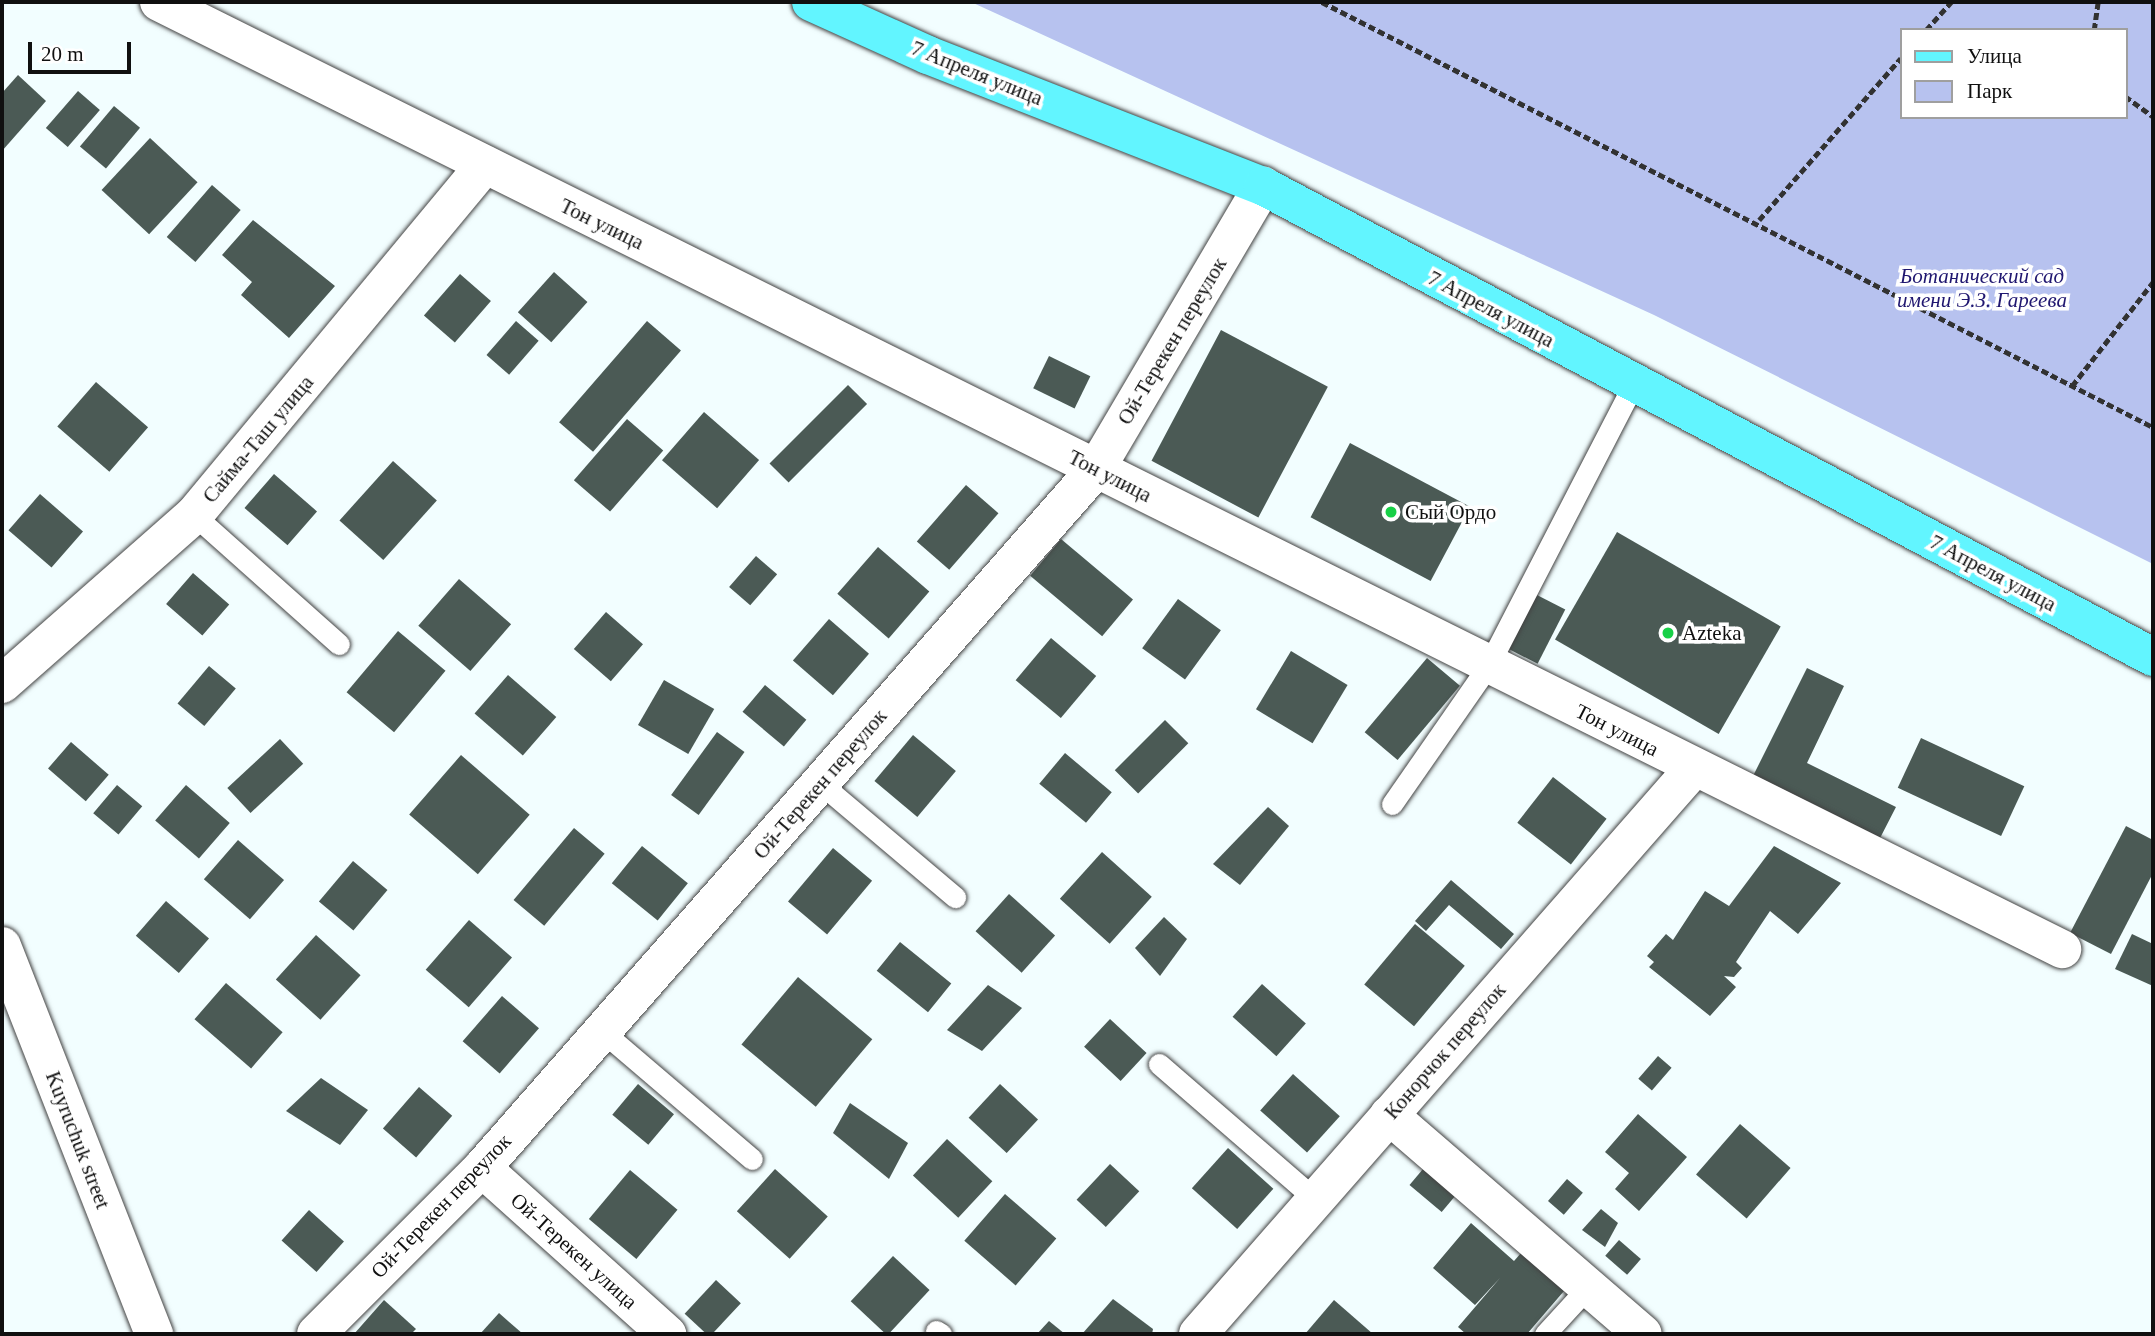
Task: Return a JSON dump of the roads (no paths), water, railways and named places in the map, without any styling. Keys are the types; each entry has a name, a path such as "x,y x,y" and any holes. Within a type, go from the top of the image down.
{"main road":[{"name":"7 Апреля улица","path":"811,2 928,55 1263,186 1633,385 2153,657"}],"street":[{"name":"Тон улица","path":"159,2 1693,769 2062,949"},
{"name":"Сайма-Таш улица","path":"2,684 194,515 485,165"},
{"name":"Ой-Терекен переулок","path":"316,1334 481,1168 1096,469 1263,186"},
{"name":"Конорчок переулок","path":"1198,1334 1693,769"},
{"name":"Kuyruchuk street","path":"2,946 154,1334"},
{"path":"1390,1115 1643,1334"},
{"name":"Ой-Терекен улица","path":"481,1168 667,1334"}],"lane":[{"path":"1392,804 1488,666 1633,385"},
{"path":"194,515 339,644"},
{"path":"821,783 955,897"},
{"path":"602,1031 752,1159"},
{"path":"1160,1064 1316,1200"},
{"path":"1545,1334 1588,1287"}],"place":[{"name":"Сый Ордо","path":"1391,512"},
{"name":"Azteka","path":"1668,633"}],"park label":[{"name":"Ботанический сад имени Э.З. Гареева","path":"1982,288"}]}
